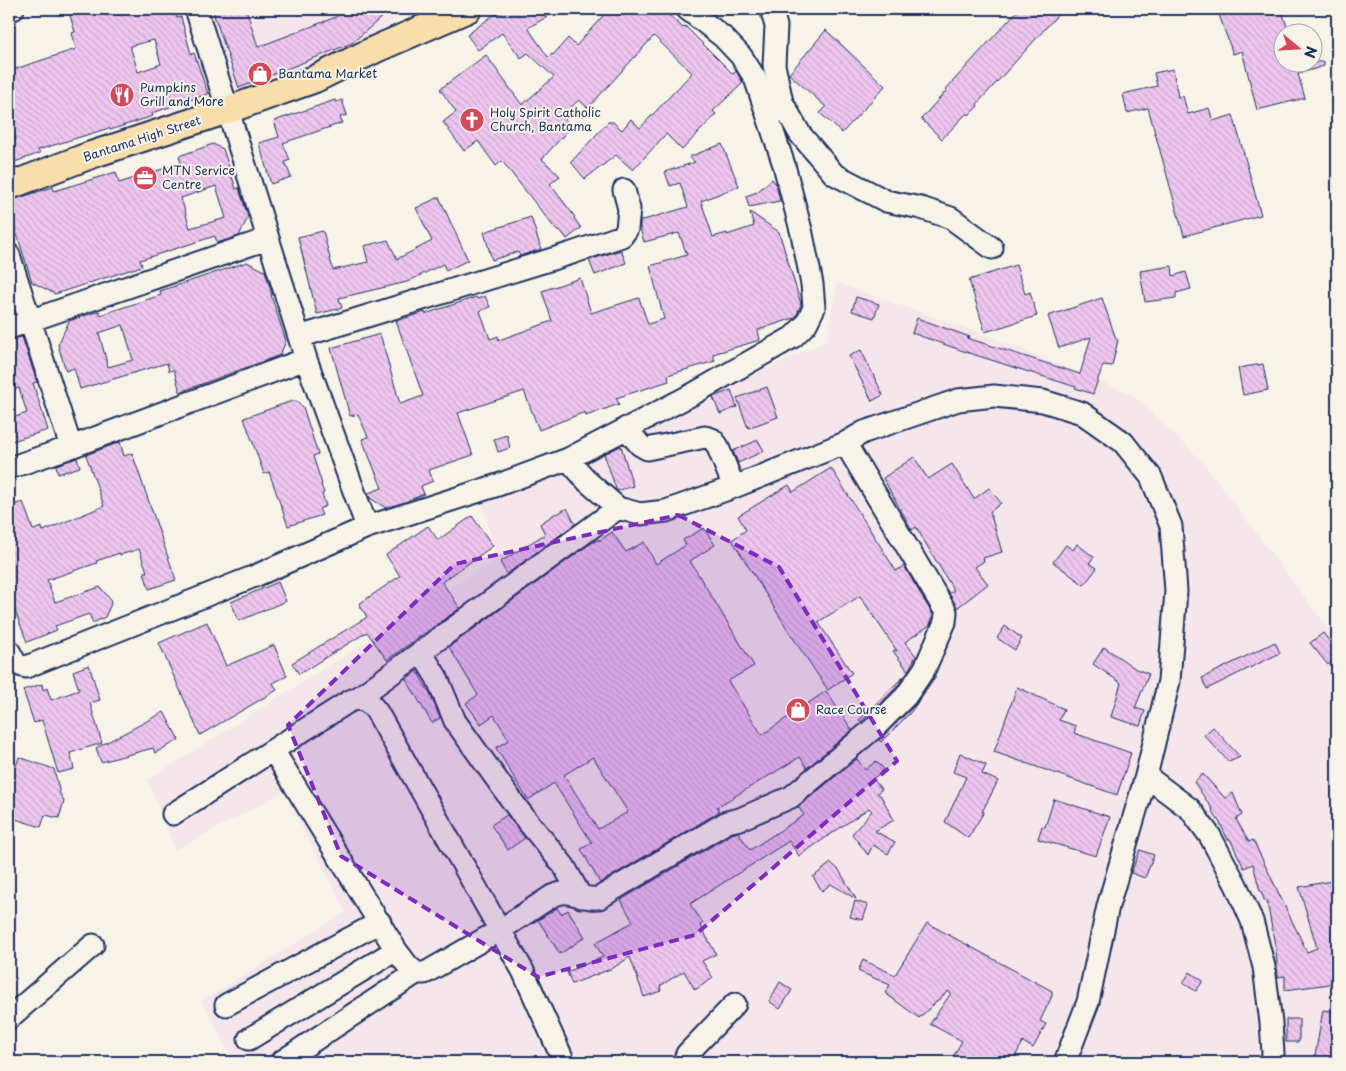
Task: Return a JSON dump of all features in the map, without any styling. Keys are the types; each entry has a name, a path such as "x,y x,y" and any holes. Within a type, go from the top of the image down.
{"main road":[{"name":"Bantama High Street","path":"9,186 91,155 228,110 314,79 376,49 428,18 468,9"}],"street":[{"path":"9,10 13,9"},
{"path":"196,9 306,360 367,527"},
{"path":"11,662 26,667 255,576 367,527 498,485 568,459 694,394 786,341 806,324 814,308 812,284 802,234 784,165 755,78 741,56 723,37 688,9"},
{"path":"771,9 776,26 774,65 782,102 800,134 834,174 886,201 921,208 951,218 992,248"},
{"path":"299,336 563,256 622,236 628,229 629,209 624,190"},
{"path":"9,328 267,238"},
{"path":"9,255 71,447"},
{"path":"9,468 306,360"},
{"path":"568,459 588,482 618,508 640,514 666,511 734,487 845,443 864,432 958,400 994,396 1043,401 1082,413 1123,442 1151,477 1171,526 1176,591 1169,681 1146,776 1108,906 1088,1002 1064,1062"},
{"path":"626,428 640,445 648,448 706,437 712,439 717,445 734,487"},
{"path":"280,1062 416,973 426,973 500,930 552,896 568,893 592,899 599,898 727,822 740,820 791,796 874,728 906,696 925,668 946,622 946,612 845,443"},
{"path":"173,814 348,702 358,698 618,508"},
{"path":"421,652 437,678 454,722 520,812 564,866 581,896"},
{"path":"358,698 369,703 377,712 523,971 564,1062"},
{"path":"273,750 396,950 416,973"},
{"path":"1146,776 1190,809 1210,836 1236,885 1252,921 1264,967 1271,1023 1272,1062"},
{"path":"226,1005 380,922"},
{"path":"9,1018 92,945"},
{"path":"249,1039 396,950"},
{"path":"684,1062 687,1054 735,1004"}],"highlighted area":[{"path":"678,515 779,567 897,761 695,935 538,977 341,856 288,725 455,564"}],"shaded area":[{"name":"Bantama Market","path":"203,9 407,9 360,47 233,101"},
{"name":"Race Course","path":"837,283 1001,341 1133,395 1201,460 1337,640 1337,1062 235,1062 202,1001 346,912 284,792 175,850 148,780 497,559 481,499 827,341"}],"building":[{"path":"68,9 175,9 177,18 181,17 191,54 194,53 208,94 152,113 153,116 38,150 40,153 9,164 9,142 16,140 9,115 9,71 76,49 72,33 75,32","holes":["154,40 161,64 138,72 130,46"]},
{"path":"212,9 246,9 258,47 336,17 345,9 391,9 352,43 239,88"},
{"path":"508,9 560,9 528,28 548,57 553,55 568,38 576,46 609,9 663,9 683,28 685,26 733,74 736,71 743,83 713,111 716,114 682,150 666,134 633,170 616,155 585,179 571,162 608,122 613,122 622,130 631,119 640,128 692,73 654,36 588,108 579,100 562,115 571,127 542,159 560,176 550,184 581,228 567,239 560,230 557,231 502,161 496,166 478,141 464,151 443,122 456,112 440,89 486,55 522,105 554,77 528,53 521,58 502,33 478,50 467,35 492,16"},
{"path":"1019,9 1063,9 977,104 978,106 969,115 967,113 942,139 921,119"},
{"path":"1217,9 1281,9 1286,22 1274,22 1274,72 1304,72 1298,74 1305,98 1257,110 1242,51 1233,54"},
{"path":"826,30 885,86 842,133 820,113 826,107 789,74"},
{"path":"1173,69 1178,97 1183,96 1188,114 1209,108 1213,121 1233,115 1261,215 1184,236 1148,108 1127,113 1123,94 1157,86 1154,73"},
{"path":"335,100 336,102 342,100 347,115 340,117 342,123 283,143 290,160 285,162 291,177 271,184 259,143 279,137 274,121"},
{"path":"213,144 223,149 236,189 239,188 248,217 239,236 217,243 215,236 140,260 142,266 55,294 32,282 9,209 9,201 53,187 54,191 116,172 119,183 181,163 179,156","holes":["216,186 226,218 190,228 181,198"]},
{"path":"722,144 739,186 701,201 713,237 727,233 727,235 754,226 750,212 779,232 801,304 796,317 758,330 760,340 713,354 715,361 668,375 669,381 616,398 619,404 586,416 585,412 539,430 524,391 458,413 473,455 429,470 433,481 421,486 424,494 405,502 386,508 370,498 368,493 382,488 362,439 368,437 358,414 350,416 331,348 380,334 400,404 423,396 396,321 485,296 490,307 480,311 490,339 498,336 499,340 552,321 542,291 580,278 591,313 639,298 648,324 664,319 650,266 687,255 679,233 644,242 640,221 688,207 680,183 670,186 665,172 695,162 689,157"},
{"path":"772,179 776,184 780,201 749,207 746,196 757,192"},
{"path":"439,197 468,260 446,271 443,264 407,282 339,298 342,308 317,314 298,237 323,231 333,270 368,262 364,246 388,240 397,259 432,241 416,208"},
{"path":"531,217 541,249 520,256 518,252 492,260 484,232"},
{"path":"621,250 626,263 595,275 589,260"},
{"path":"247,262 265,271 286,341 280,355 180,392 174,370 169,371 167,363 80,389 74,368 66,371 58,345 69,321 99,311 100,315 161,295 160,291","holes":["123,325 133,360 108,367 99,333"]},
{"path":"1016,265 1025,294 1030,292 1037,316 985,332 969,280"},
{"path":"1172,266 1173,276 1186,272 1191,289 1176,293 1176,298 1145,302 1140,271"},
{"path":"856,297 879,304 874,318 852,311"},
{"path":"1102,298 1116,339 1118,340 1112,366 1103,365 1093,394 912,333 917,318 970,337 967,338 1080,374 1091,337 1059,348 1048,316"},
{"path":"22,337 37,382 33,383 48,430 9,442 9,419 27,413 19,388 9,391 9,376 13,374 9,360 9,340"},
{"path":"861,350 883,395 872,401 849,356"},
{"path":"1263,364 1268,390 1243,395 1238,368"},
{"path":"767,387 778,417 748,428 737,398"},
{"path":"731,390 737,407 720,414 713,397"},
{"path":"292,401 297,401 303,407 318,454 313,456 322,484 324,493 322,494 326,506 319,509 322,515 288,526 269,472 264,474 244,418"},
{"path":"507,435 510,448 498,452 494,439"},
{"path":"758,440 764,451 738,463 733,451"},
{"path":"120,442 124,456 132,453 176,580 149,589 144,572 147,572 139,549 96,561 97,563 47,580 55,602 100,587 110,599 111,604 105,617 93,623 89,614 55,626 57,630 27,642 9,595 9,506 23,502 33,530 42,527 43,531 104,506 86,455"},
{"path":"621,446 633,486 617,491 604,454"},
{"path":"914,457 928,479 952,464 974,499 989,488 1001,503 990,512 1002,552 983,558 984,561 975,567 988,584 957,608 949,593 954,591 916,527 912,530 883,478"},
{"path":"77,458 80,467 58,474 56,465"},
{"path":"831,468 896,571 904,566 933,615 930,625 905,642 916,656 908,671 893,651 897,651 860,596 818,622 852,673 828,690 732,540 746,530 738,516 789,485 793,492"},
{"path":"567,508 575,524 507,574 500,562 545,534 540,524"},
{"path":"472,516 493,546 442,582 460,608 387,660 367,632 299,674 292,663 367,617 359,604 400,576 386,555 428,526 438,540"},
{"path":"704,528 715,545 690,561 754,666 728,681 762,735 826,691 852,730 807,768 800,757 717,807 719,812 600,883 581,849 592,843 554,783 528,800 496,748 509,740 494,715 481,724 466,703 478,695 449,647 587,546 599,539 599,541 612,532 626,552 644,542 656,564 686,545 683,540","holes":["593,757 628,812 598,829 564,775"]},
{"path":"1077,544 1094,557 1089,563 1097,568 1084,585 1053,562 1066,545 1073,550"},
{"path":"278,582 286,601 239,621 231,602"},
{"path":"207,622 226,666 274,645 287,676 273,683 277,690 200,735 159,643"},
{"path":"1005,626 1022,638 1015,650 997,638"},
{"path":"1323,633 1337,651 1337,658 1328,665 1310,643"},
{"path":"1275,642 1280,653 1207,689 1202,678"},
{"path":"1104,647 1136,669 1149,674 1135,708 1145,711 1140,726 1111,717 1121,683 1093,664"},
{"path":"89,665 100,700 90,703 102,743 70,753 74,769 58,773 42,720 34,723 23,690 42,684 43,690 47,688 51,700 79,690 73,671"},
{"path":"417,671 429,692 440,718 432,723 406,679"},
{"path":"904,676 896,688 861,722 859,720"},
{"path":"935,676 910,713 881,742 879,740 915,705"},
{"path":"1017,687 1064,709 1059,720 1076,726 1074,733 1131,753 1117,795 994,752"},
{"path":"164,712 179,740 155,753 153,748 101,762 96,748"},
{"path":"1213,727 1240,757 1229,762 1204,735"},
{"path":"960,753 986,765 982,774 998,781 982,812 984,812 968,838 945,822 966,777 953,772"},
{"path":"19,757 54,769 60,794 64,801 59,818 45,815 41,827 9,817 9,764 16,766"},
{"path":"857,759 865,770 876,761 884,769 873,779 882,789 877,793 881,796 894,820 875,831 895,842 888,854 873,845 868,855 852,834 872,811 869,808 799,856 789,841 690,904 703,923 700,925 716,954 702,961 713,978 695,990 684,971 660,986 661,991 644,997 630,957 613,968 572,984 567,972 603,957 595,943 633,922 621,900 732,834 738,832 750,850 804,815 798,807"},
{"path":"1203,774 1225,798 1233,793 1242,815 1236,819 1249,842 1253,840 1307,952 1317,948 1299,887 1337,880 1337,946 1333,947 1337,983 1285,990 1285,976 1278,977 1276,951 1267,901 1265,902 1260,891 1253,864 1244,868 1230,839 1228,840 1213,810 1194,782"},
{"path":"1054,799 1110,817 1096,856 1038,839 1042,826 1045,827"},
{"path":"507,815 525,838 508,850 491,825"},
{"path":"1140,850 1154,855 1145,878 1131,873"},
{"path":"831,863 839,870 856,899 831,884 822,891 813,877"},
{"path":"855,901 868,905 863,920 850,917"},
{"path":"557,908 561,914 568,910 585,937 560,954 538,920"},
{"path":"927,923 1052,991 1052,996 1040,1021 1046,1024 1033,1048 1023,1042 1012,1062 950,1062 962,1041 930,1024 951,993 948,991 919,1018 885,993 890,985 858,971 863,960 895,975"},
{"path":"1190,972 1203,981 1196,991 1183,983"},
{"path":"780,982 792,990 780,1009 769,1001"},
{"path":"1323,1010 1337,1012 1337,1062 1314,1062"},
{"path":"1286,1019 1299,1019 1299,1042 1286,1042"}],"place":[{"name":"Bantama Market","path":"260,74"},
{"name":"Pumpkins Grill and More","path":"122,95"},
{"name":"Holy Spirit Catholic Church, Bantama","path":"472,120"},
{"name":"MTN Service Centre","path":"145,178"},
{"name":"Race Course","path":"798,710"}]}
